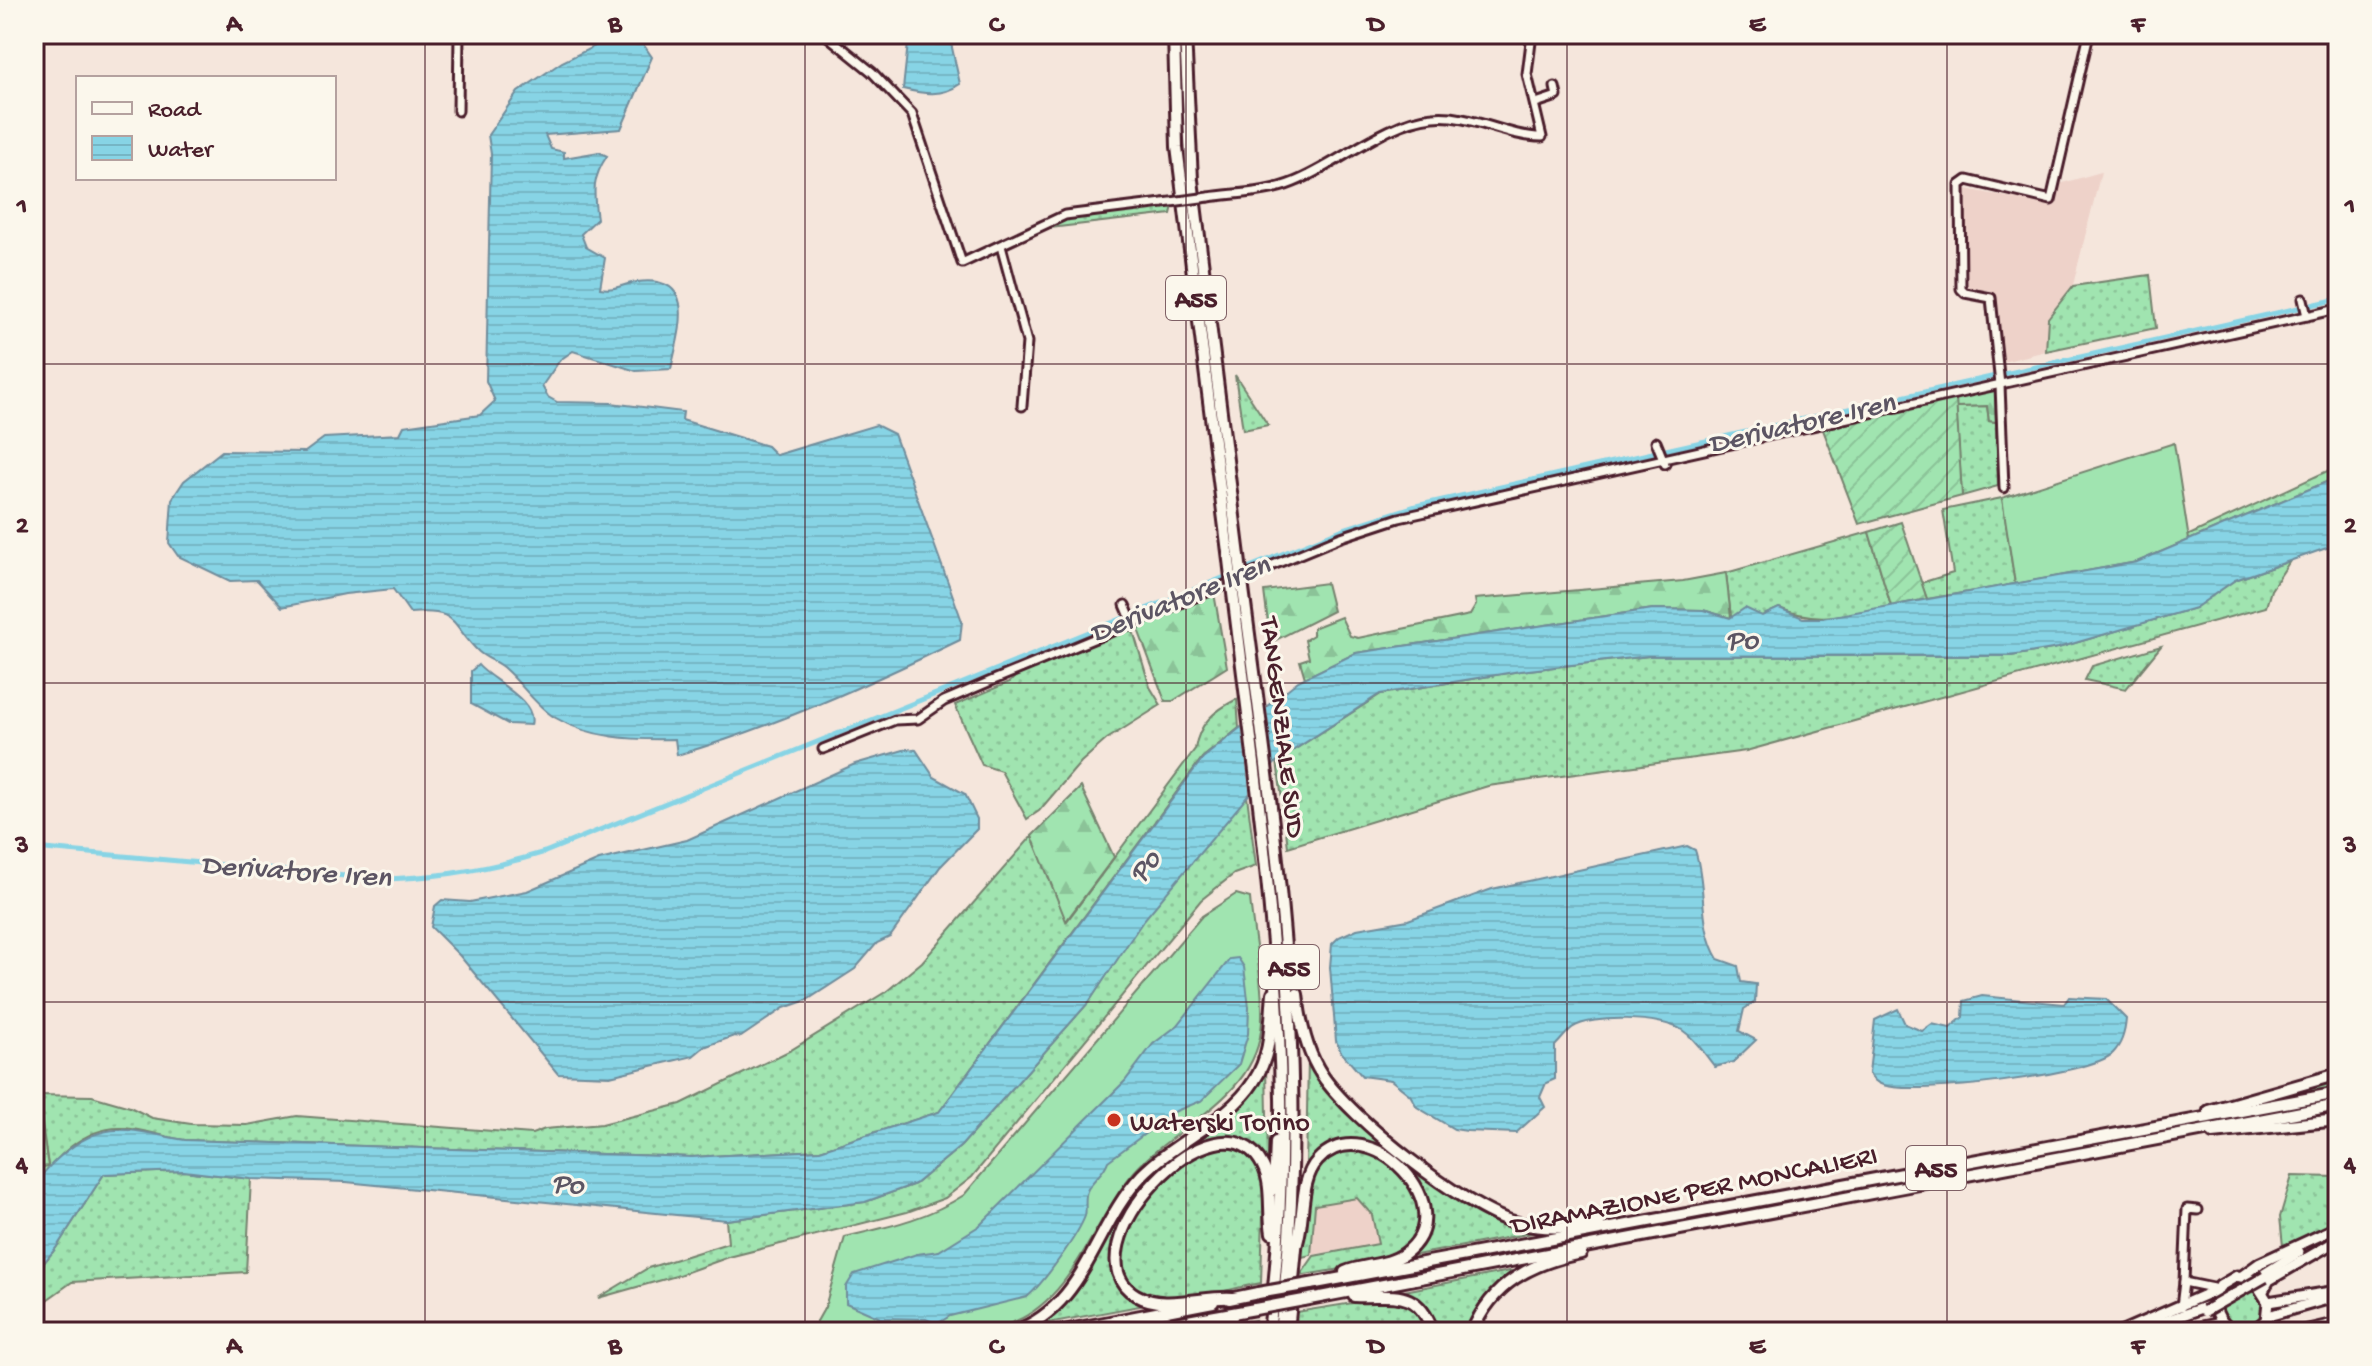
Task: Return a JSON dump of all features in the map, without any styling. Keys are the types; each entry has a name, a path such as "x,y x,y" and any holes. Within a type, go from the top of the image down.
{"highway":[{"name":"TANGENZIALE SUD","path":"1174,34 1177,147 1234,558"},
{"name":"TANGENZIALE SUD","path":"1185,34 1191,165 1237,583 1240,650 1293,1037 1294,1156 1280,1332"},
{"name":"TANGENZIALE SUD","path":"1237,583 1250,645 1273,874"},
{"name":"TANGENZIALE SUD","path":"1269,1332 1283,1157 1280,930"},
{"path":"1013,1332 1040,1319 1067,1297 1117,1209 1139,1178 1248,1091 1268,1051 1280,930"},
{"path":"1280,930 1310,1051 1327,1083 1358,1116 1467,1200 1499,1217 1549,1228 1633,1224"},
{"path":"1262,1332 1272,1233 1276,1119 1273,993"},
{"path":"2143,1130 2338,1074"},
{"name":"DIRAMAZIONE PER MONCALIERI","path":"1058,1332 2338,1093"},
{"name":"DIRAMAZIONE PER MONCALIERI","path":"1126,1332 2338,1105"},
{"path":"2191,1134 2238,1133 2338,1120"},
{"path":"1232,1298 1159,1302 1133,1293 1120,1280 1114,1264 1117,1241 1129,1218 1149,1191 1182,1159 1205,1144 1228,1140 1249,1149 1263,1165 1272,1233"},
{"path":"1288,1332 1297,1243 1309,1173 1329,1151 1349,1146 1375,1150 1397,1163 1410,1176 1424,1212 1416,1242 1400,1257 1351,1270 1328,1280"},
{"path":"1294,1156 1297,1243"},
{"path":"1472,1332 1489,1300 1516,1276 1619,1239"},
{"path":"1344,1293 1406,1298 1422,1310 1433,1332"},
{"path":"1180,1332 1223,1322 1239,1313"}],"main road":[{"path":"2146,1332 2205,1309 2338,1234"},
{"path":"2242,1277 2260,1263 2338,1234"},
{"path":"2263,1291 2269,1280 2338,1234"},
{"path":"2120,1332 2218,1289 2228,1278 2254,1280 2268,1302 2267,1318"},
{"path":"2218,1289 2214,1304 2222,1323 2237,1332"},
{"path":"2268,1302 2338,1290"},
{"path":"2253,1332 2267,1318 2338,1296"},
{"path":"2135,1332 2205,1309"},
{"path":"2176,1332 2222,1323"}],"street":[{"path":"458,111 459,34"},
{"path":"825,34 872,72 912,114 944,204 959,261 1001,246 1065,215 1209,197 1294,182 1397,128 1434,116 1542,137 1527,74 1532,34"},
{"path":"2004,488 2000,385 1991,298 1965,293 1961,289 1960,185 1967,180 2051,200 2089,34"},
{"path":"1536,103 1557,96 1555,87"},
{"path":"1001,246 1027,342 1022,406"},
{"path":"2303,299 2307,314"},
{"path":"823,749 895,720 918,719 944,701 1341,537 1399,518 2338,309"},
{"path":"1656,442 1662,461"},
{"path":"1125,605 1133,624"},
{"path":"2181,1307 2187,1209 2198,1210"},
{"path":"2184,1282 2218,1289"},
{"path":"2267,1318 2277,1332"},
{"path":"2295,1332 2338,1322"},
{"path":"2253,1332 2268,1332"}],"shaded area":[{"path":"2101,172 2073,285 2048,318 2046,351 1999,363 1993,298 1989,290 1965,290 1961,188 2054,206 2059,184"},
{"path":"1357,1198 1372,1215 1378,1244 1311,1255 1315,1205"}],"green space":[{"path":"1173,206 1171,214 1041,229 1056,220"},
{"path":"2150,275 2156,328 2046,351 2048,318 2073,286"},
{"path":"1235,375 1268,425 1243,430"},
{"path":"1995,390 1996,422 1989,421 1987,406 1956,407 1956,398"},
{"path":"1956,398 1962,496 1859,524 1822,427"},
{"path":"1987,406 1989,421 1996,422 1998,486 1962,496 1956,407"},
{"path":"2174,443 2189,540 2137,562 2015,584 2002,498"},
{"path":"2338,466 2338,477 2189,540 2187,536"},
{"path":"2002,498 2015,584 1927,599 1921,583 1953,573 1943,510"},
{"path":"1901,522 1927,599 1891,606 1869,532"},
{"path":"1869,532 1891,606 1821,617 1779,608 1762,616 1731,618 1726,573"},
{"path":"2290,561 2271,590 2266,607 1746,751 1488,786 1288,847 1277,761 1381,694 1520,671 1649,656 2011,656 2058,648 2194,608 2235,580"},
{"path":"1726,573 1731,618 1703,610 1653,609 1356,653 1305,678 1300,661 1309,658 1305,640 1313,635 1313,628 1341,617 1350,636 1358,638 1470,615 1476,605 1475,599 1683,581"},
{"path":"1326,583 1333,611 1274,641 1270,639 1264,591"},
{"path":"1214,593 1227,667 1173,701 1165,701 1139,632 1141,625"},
{"path":"1128,630 1134,634 1150,687 1161,705 1107,739 1081,762 1039,811 1027,819 1001,771 982,765 955,705"},
{"path":"2161,646 2126,689 2085,680 2092,666"},
{"path":"1237,699 1239,728 1202,758 939,1112 820,1150 692,1157 185,1140 131,1129 109,1129 95,1132 71,1146 34,1189 34,1168 48,1166 38,1095 92,1096 130,1107 152,1118 191,1124 247,1125 297,1116 532,1134 545,1129 602,1124 681,1104 791,1050 887,991 922,962 1032,836 1067,921 1195,749 1204,725 1221,708"},
{"path":"1081,787 1114,857 1066,921 1032,836"},
{"path":"1247,796 1256,866 1234,874 1201,900 972,1177 945,1198 907,1212 729,1257 598,1298 648,1268 728,1243 726,1220 865,1202 915,1184 961,1146 1089,1002 1142,921"},
{"name":"Waterski Torino","path":"1236,894 1250,898 1258,965 1262,1017 1255,1055 1228,1094 1134,1172 1069,1275 1054,1293 1036,1309 996,1328 916,1335 811,1332 825,1307 845,1237 921,1216 964,1195 1202,916"},
{"path":"1308,1057 1316,1073 1464,1203 1499,1221 1537,1232 1411,1256 1425,1236 1429,1221 1428,1206 1415,1178 1404,1167 1378,1151 1340,1144 1325,1149 1306,1168"},
{"path":"1266,1067 1268,1161 1236,1138 1222,1136 1206,1140 1169,1167 1134,1208 1121,1229 1113,1249 1113,1273 1124,1289 1145,1305 1043,1324 1078,1290 1126,1203 1142,1182 1195,1137"},
{"path":"2338,1079 2338,1087 2276,1099"},
{"path":"34,1080 48,1166 34,1168"},
{"path":"1226,1144 1250,1158 1264,1181 1261,1283 1187,1298 1158,1298 1140,1293 1125,1277 1122,1253 1137,1212 1169,1176 1188,1162"},
{"path":"1359,1150 1389,1164 1412,1190 1418,1205 1419,1220 1414,1236 1402,1250 1382,1260 1300,1276 1314,1256 1378,1244 1372,1215 1357,1198 1315,1205 1311,1255 1302,1257 1306,1204 1315,1173 1325,1162 1339,1154"},
{"path":"184,1171 251,1179 246,1272 72,1282 34,1309 34,1275 56,1248 104,1174"},
{"path":"2292,1176 2338,1177 2338,1223 2283,1246 2280,1217"},
{"path":"1517,1271 1484,1299 1467,1332 1437,1332 1404,1294 1404,1291"},
{"path":"2241,1284 2256,1291 2263,1306 2256,1321 2241,1328 2226,1321 2219,1306 2226,1291"},
{"path":"1384,1298 1417,1310 1429,1332 1294,1332 1296,1312"},
{"path":"1255,1320 1252,1332 1192,1332"}],"water":[{"path":"909,34 949,34 960,84 933,93 903,89"},
{"path":"609,39 643,44 652,57 621,129 545,135 551,149 564,152 564,158 599,152 607,156 595,186 597,219 581,234 586,247 605,258 600,288 615,288 637,282 657,282 670,287 678,296 681,309 678,339 671,369 636,371 573,351 560,360 542,386 548,397 557,402 611,403 683,412 682,420 767,446 776,455 876,425 894,434 962,621 960,640 926,656 785,718 677,755 675,739 597,734 554,717 502,667 479,652 452,620 437,613 410,613 393,589 345,594 282,607 257,580 230,581 178,556 169,543 172,499 184,481 222,451 305,452 324,438 400,434 404,426 480,415 495,401 486,381 491,154 488,135 518,92 562,62"},
{"name":"Po","path":"2338,477 2338,544 2235,580 2195,608 2058,648 2011,656 1649,656 1520,671 1380,694 1277,761 1143,921 1089,1002 961,1146 915,1184 865,1202 726,1220 346,1182 251,1179 184,1171 104,1174 56,1248 34,1275 32,1205 37,1183 47,1169 79,1142 107,1131 135,1131 185,1140 692,1157 820,1150 939,1112 1203,758 1298,681 1356,653 1653,609 1703,610 1730,618 1745,608 1762,616 1779,608 1803,618 1822,618 2137,562"},
{"path":"478,665 520,699 531,716 531,725 508,724 471,704 471,671"},
{"path":"907,749 916,750 934,777 965,794 977,819 977,829 940,867 890,937 877,943 855,969 807,1000 784,1008 741,1037 734,1036 704,1047 693,1056 610,1076 558,1074 460,956 431,927 435,906 442,900 470,902 527,891 599,860 687,840 855,764"},
{"path":"1687,846 1695,850 1699,864 1705,920 1718,959 1738,966 1741,982 1756,984 1755,1002 1744,1009 1739,1031 1756,1040 1733,1062 1715,1067 1687,1034 1659,1022 1610,1019 1582,1024 1572,1028 1555,1046 1555,1079 1546,1083 1540,1097 1545,1107 1516,1133 1454,1129 1417,1107 1410,1095 1391,1080 1362,1076 1341,1052 1336,1041 1330,967 1332,944 1339,937 1357,929 1408,920 1492,889"},
{"path":"1238,958 1244,967 1249,1007 1248,1034 1239,1064 1201,1101 1176,1111 1108,1161 1087,1191 1085,1216 1075,1235 1034,1291 1027,1297 950,1316 937,1324 926,1319 880,1318 846,1303 846,1287 854,1274 917,1254 939,1251 979,1226 1125,1081 1153,1044 1178,1025 1230,959"},
{"path":"1982,996 2064,1004 2069,997 2106,999 2126,1019 2124,1033 2113,1053 2099,1061 2039,1076 1964,1086 1901,1088 1881,1084 1870,1075 1875,1020 1898,1009 1905,1024 1922,1031 1932,1024 1950,1028 1963,1017 1964,1001"}],"pier":[{"path":"1266,702 1274,770 1250,798 1241,722"}],"waterway":[{"name":"Derivatore Iren","path":"1240,571 1341,530 1416,506 2338,299"},
{"name":"Derivatore Iren","path":"34,848 379,879 464,872 504,863 545,852 1230,575"}],"place":[{"name":"Waterski Torino","path":"1114,1120"}]}
